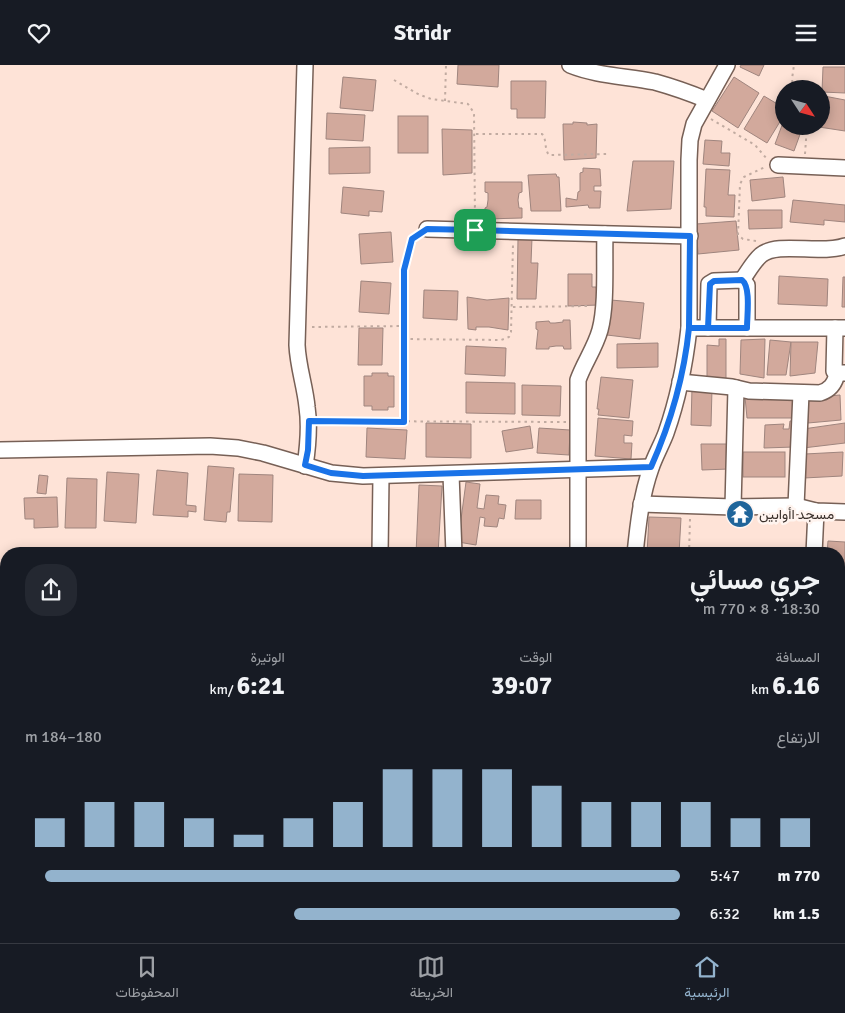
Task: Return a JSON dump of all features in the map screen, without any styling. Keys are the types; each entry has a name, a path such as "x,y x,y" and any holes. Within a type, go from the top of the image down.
{"street":[{"path":"305,465 308,450 309,421 306,395 299,368 298,327 306,65"},
{"path":"570,65 606,75 654,82 684,91 703,107"},
{"path":"636,547 641,504 651,467 666,434 686,352 689,328 690,140 703,107 727,65"},
{"path":"774,164 845,168"},
{"path":"427,229 690,236"},
{"path":"578,547 578,380 600,332 603,306 605,234"},
{"path":"742,280 756,260 773,249 831,249 845,246"},
{"path":"708,328 710,284 714,281 742,280 747,285 747,328"},
{"path":"680,382 749,391 820,393 826,391 841,373 834,369 840,328 689,328"},
{"path":"733,507 736,388"},
{"path":"796,506 801,393"},
{"path":"0,450 210,446 238,448 264,453 331,473 381,476 651,467"},
{"path":"451,474 454,547"},
{"path":"380,547 381,476"},
{"path":"641,504 733,507 796,506 816,511 845,512"},
{"path":"814,547 816,511"}],"path":[{"path":"445,101 446,65"},
{"path":"792,80 794,65"},
{"path":"394,80 418,94 445,101 468,104 472,108 475,135 475,230"},
{"path":"703,107 755,145 774,164 744,177 740,184 738,235 742,239 756,241 766,252"},
{"path":"475,135 542,133 546,152 549,155 610,154"},
{"path":"804,166 806,135"},
{"path":"404,422 404,270 412,239 427,229"},
{"path":"404,339 505,339 511,333 513,231"},
{"path":"512,307 603,306"},
{"path":"298,327 404,326"},
{"path":"309,421 578,422"},
{"path":"689,547 690,506"}],"building":[{"path":"458,65 499,65 498,87 457,84"},
{"path":"741,65 764,65 759,76 740,67"},
{"path":"823,67 845,67 845,93 830,92 830,80 822,80"},
{"path":"343,77 376,80 373,111 340,108"},
{"path":"734,77 759,93 738,128 712,111"},
{"path":"511,81 546,81 545,118 517,118 517,109 511,109"},
{"path":"764,96 775,103 775,130 767,143 744,129"},
{"path":"830,97 845,100 845,131 830,129"},
{"path":"327,113 365,115 363,141 326,139"},
{"path":"398,116 428,116 428,153 398,153"},
{"path":"573,122 587,123 587,125 597,124 596,158 564,160 563,124 573,124"},
{"path":"442,129 472,130 472,173 443,175"},
{"path":"778,135 800,135 794,151 775,144"},
{"path":"705,140 722,141 721,153 730,153 729,166 703,164"},
{"path":"370,147 370,173 329,174 329,148"},
{"path":"633,161 674,161 671,209 627,211"},
{"path":"583,168 600,169 601,186 594,186 594,191 601,191 600,208 589,208 588,205 566,207 566,198 577,200 578,192 580,191 580,173 583,172"},
{"path":"706,169 730,170 728,195 735,195 734,217 706,216 706,207 704,207"},
{"path":"556,174 559,177 561,211 531,211 528,175"},
{"path":"783,177 785,197 752,201 750,180"},
{"path":"485,182 522,182 522,192 519,193 518,200 519,208 522,208 522,218 485,219 488,193 485,192"},
{"path":"343,187 384,191 382,212 369,211 369,216 341,213"},
{"path":"793,200 845,205 845,222 824,220 824,225 790,222"},
{"path":"748,210 782,210 782,228 749,229"},
{"path":"736,221 739,250 698,254 696,224"},
{"path":"391,232 393,262 361,264 359,234"},
{"path":"518,238 532,238 531,263 538,263 536,299 517,299"},
{"path":"568,274 592,274 592,287 596,287 599,305 568,306"},
{"path":"779,276 828,279 827,306 778,304"},
{"path":"843,277 845,277 845,307 842,307"},
{"path":"361,281 391,283 389,314 359,312"},
{"path":"424,290 458,291 457,320 423,318"},
{"path":"467,297 487,300 509,298 508,330 489,327 476,327 476,330 468,329"},
{"path":"611,300 644,303 640,339 607,335"},
{"path":"563,320 570,320 571,349 556,346 549,347 549,349 536,349 538,330 536,329 536,322 549,321 550,323 555,323 563,322"},
{"path":"359,328 383,328 382,365 358,365"},
{"path":"719,339 726,339 726,384 707,384 707,345 719,346"},
{"path":"765,339 764,378 740,374 741,340"},
{"path":"770,340 791,342 786,375 767,375"},
{"path":"791,342 818,342 815,373 790,376"},
{"path":"658,343 658,367 617,368 617,344"},
{"path":"466,346 506,348 505,376 465,374"},
{"path":"372,373 388,373 388,376 394,376 394,407 388,407 388,410 372,410 372,406 364,406 364,376 372,376"},
{"path":"601,377 633,380 629,418 598,415"},
{"path":"466,382 515,383 515,414 466,413"},
{"path":"522,385 561,386 560,416 522,415"},
{"path":"692,388 712,389 711,426 691,425"},
{"path":"840,395 841,420 808,423 806,398"},
{"path":"795,396 795,418 747,418 745,397"},
{"path":"598,418 633,421 632,436 624,435 624,443 632,443 631,459 595,456"},
{"path":"790,421 796,421 794,447 764,448 765,425 784,424 783,429 789,429"},
{"path":"426,423 471,424 471,458 426,457"},
{"path":"845,423 845,443 803,448 803,429"},
{"path":"530,426 533,448 506,452 502,431"},
{"path":"367,428 407,430 405,459 366,457"},
{"path":"539,428 570,430 569,455 537,453"},
{"path":"701,444 728,444 729,469 702,470"},
{"path":"743,452 785,452 785,477 743,477"},
{"path":"843,452 842,476 804,478 805,454"},
{"path":"208,466 234,468 230,512 227,512 226,522 204,520"},
{"path":"157,470 188,473 186,505 196,506 196,512 188,511 188,517 153,515"},
{"path":"107,472 139,474 136,523 104,521"},
{"path":"239,474 273,475 272,522 238,521"},
{"path":"39,475 48,476 46,494 37,493"},
{"path":"67,478 97,479 96,528 65,528"},
{"path":"466,482 480,484 477,508 484,509 486,495 499,496 498,504 506,505 504,519 499,518 497,527 484,526 485,518 480,517 476,545 458,542"},
{"path":"419,485 442,486 438,547 416,547"},
{"path":"57,497 58,527 34,528 34,519 25,519 24,498"},
{"path":"516,500 541,500 541,519 515,519"},
{"path":"649,517 681,518 679,547 647,547"},
{"path":"828,541 845,542 845,547 828,547"}],"place":[{"name":"مسجد اأوابين","path":"740,514"}],"route":[{"path":"475,230 427,229 412,239 404,270 404,422 309,421 308,450 305,465 331,473 363,476 651,467 666,434 677,399 689,328 708,328 708,286 714,281 742,280 745,282 747,285 747,328 689,328 690,236 475,230"}]}
